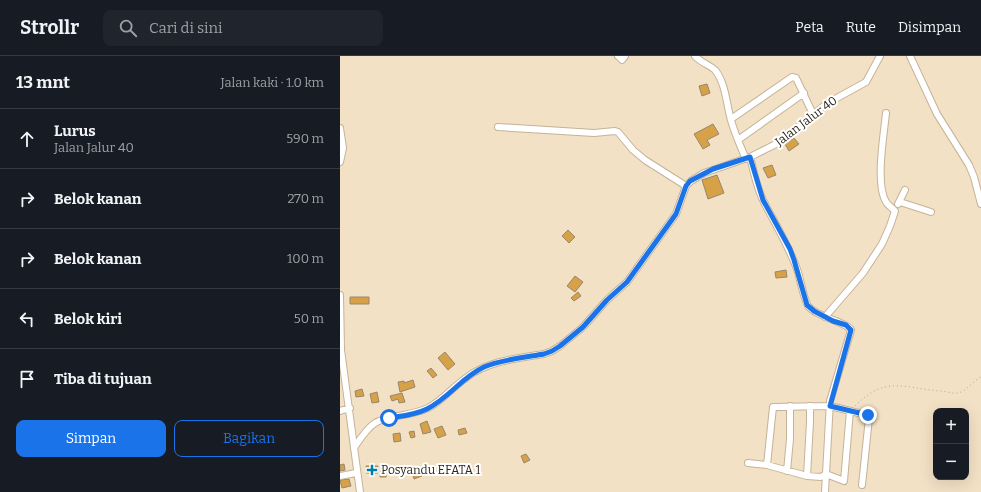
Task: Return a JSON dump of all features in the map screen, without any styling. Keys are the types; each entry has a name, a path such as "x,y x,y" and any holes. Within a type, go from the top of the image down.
{"street":[{"path":"618,56 622,60 625,56"},
{"path":"694,56 705,65 713,68 716,72 727,100 738,140 748,158 763,200 790,249 807,305 809,308 825,317 846,325 851,330 830,406 825,492"},
{"name":"Jalan Jalur 40","path":"686,186 694,178 704,173 748,158 780,142 813,114 839,96 866,82 880,56"},
{"path":"910,56 937,114 969,165 974,177 981,204"},
{"path":"731,119 792,77 796,78 813,114"},
{"path":"738,140 804,93"},
{"path":"886,113 880,168 883,193 886,202 895,211"},
{"path":"354,448 362,436 376,422 417,413 428,409 466,377 485,366 552,351 583,327 607,300 627,282 676,214 686,186 645,160 618,132 594,133 498,127"},
{"path":"340,128 343,148 340,162"},
{"path":"825,317 864,273 882,244 905,190"},
{"path":"900,202 931,212"},
{"path":"340,295 341,350 350,408 356,473 360,492"},
{"path":"767,465 770,448 772,409 775,406 830,406 868,415 869,418 862,485"},
{"path":"787,471 791,425 790,406"},
{"path":"807,476 810,406"},
{"path":"340,411 350,408"},
{"path":"826,474 844,480 850,411"},
{"path":"748,463 767,465 807,476 821,478 826,474"},
{"path":"340,476 356,473"}],"path":[{"path":"850,411 866,396 877,389 899,385 925,390 956,393 963,391 975,380 981,377"}],"building":[{"path":"707,84 710,93 702,96 699,86"},
{"path":"713,124 719,134 707,140 710,145 703,149 694,134"},
{"path":"794,138 799,144 789,151 785,144"},
{"path":"772,165 776,175 768,178 763,168"},
{"path":"717,175 724,193 708,199 702,180"},
{"path":"568,230 575,237 569,243 562,236"},
{"path":"786,270 787,277 776,278 775,272"},
{"path":"575,276 583,282 575,292 567,286"},
{"path":"578,292 581,296 574,301 571,298"},
{"path":"350,297 369,297 369,304 350,304"},
{"path":"445,352 455,364 448,370 438,358"},
{"path":"431,368 437,375 433,378 427,371"},
{"path":"413,380 415,387 400,392 398,382 404,381 404,383"},
{"path":"362,389 364,396 356,397 355,391"},
{"path":"377,392 379,402 372,403 370,394"},
{"path":"402,393 405,402 399,403 398,399 392,401 390,396"},
{"path":"427,421 431,432 423,434 420,424"},
{"path":"442,426 446,435 438,438 434,429"},
{"path":"465,428 467,433 459,435 458,430"},
{"path":"414,431 415,437 411,438 409,432"},
{"path":"400,433 401,441 394,442 393,434"},
{"path":"526,454 530,460 524,463 521,456"},
{"path":"344,464 345,470 340,471 340,465"},
{"name":"Posyandu EFATA 1","path":"366,466 378,466 378,473 366,473"},
{"path":"420,470 422,476 414,479 412,472"},
{"path":"381,471 387,471 386,477 380,477"},
{"path":"349,479 351,486 342,488 340,480"}],"place":[{"name":"Posyandu EFATA 1","path":"372,470"}],"route":[{"path":"389,418 417,413 428,409 466,377 485,366 544,354 560,346 583,327 607,300 627,282 678,211 684,191 690,181 713,169 750,157 763,200 790,249 807,305 809,308 833,321 846,325 851,330 830,406 868,415"}]}
